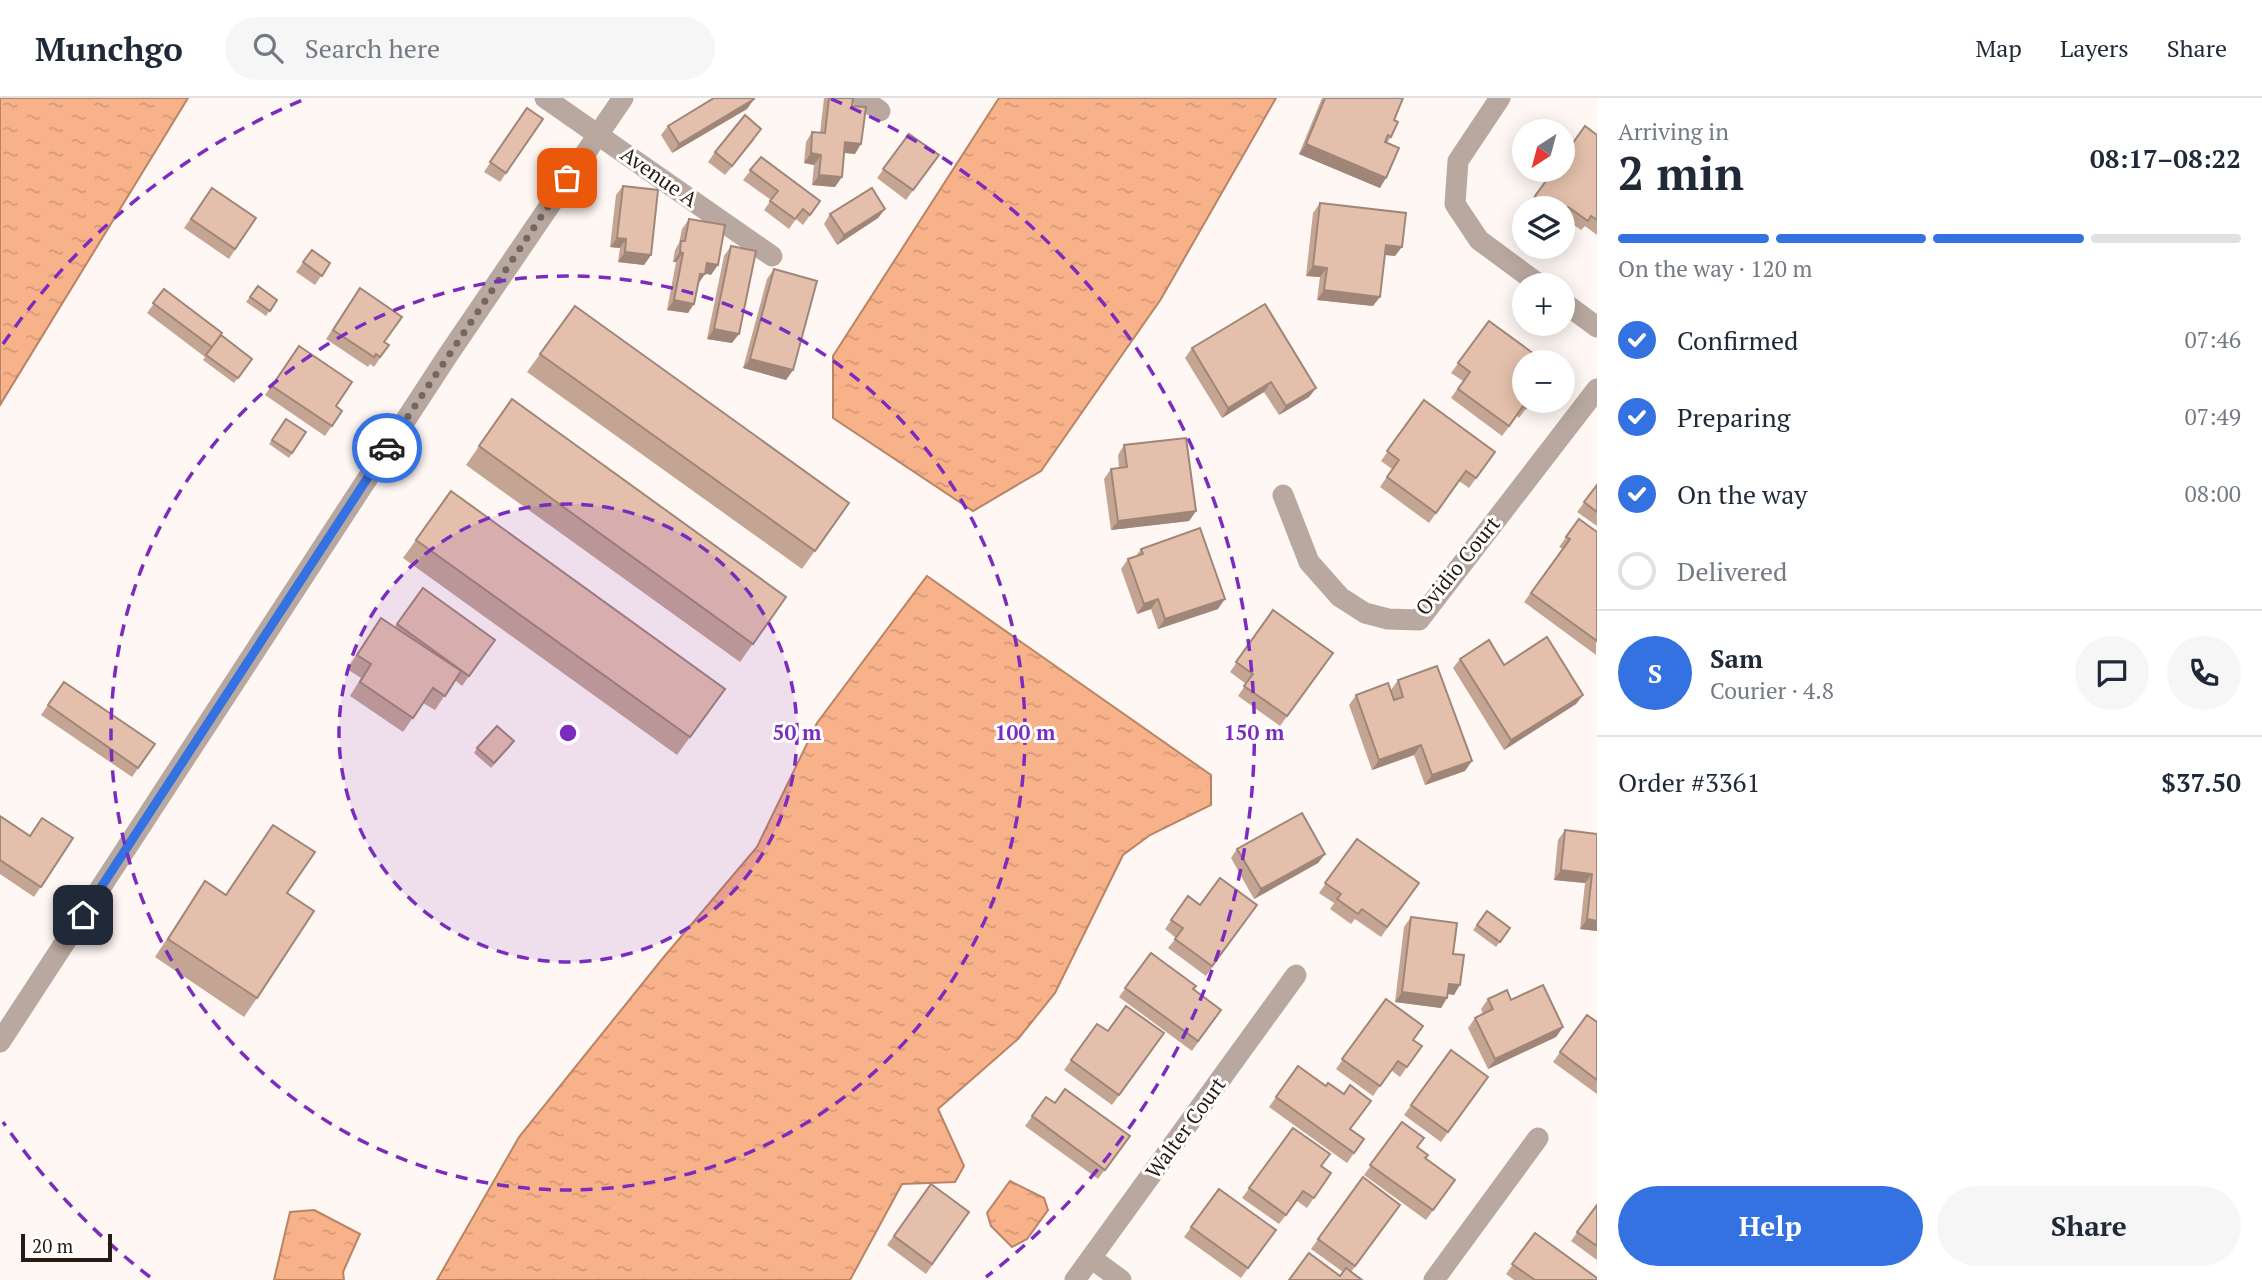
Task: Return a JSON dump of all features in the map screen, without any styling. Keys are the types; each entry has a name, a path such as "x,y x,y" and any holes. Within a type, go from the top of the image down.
{"street":[{"name":"Avenue A","path":"545,98 772,257"},
{"path":"0,1042 448,355 623,98"},
{"path":"862,98 880,111"},
{"path":"1500,98 1458,161 1455,204 1479,240 1524,273"},
{"path":"1575,311 1597,327"},
{"name":"Ovidio Court","path":"1283,495 1309,562 1340,597 1365,613 1388,619 1419,620 1597,389"},
{"name":"Walter Court","path":"1075,1280 1296,975"},
{"path":"1434,1280 1538,1138"},
{"path":"1091,1258 1121,1280"}],"water":[{"path":"0,98 188,98 0,405"},
{"path":"999,98 1276,98 1161,299 1041,471 973,511 833,418 833,356"},
{"path":"927,576 1211,775 1211,805 1150,835 1123,855 1055,993 1018,1039 938,1109 964,1166 955,1182 902,1184 850,1280 437,1280 519,1137 663,958 757,847 817,723"},
{"path":"1010,1181 1044,1198 1048,1210 1027,1239 1012,1247 991,1226 987,1213"},
{"path":"314,1210 360,1234 343,1272 344,1280 274,1280 290,1212"}],"building":[{"path":"714,98 754,99 679,144 668,126"},
{"path":"829,98 853,98 852,106 866,107 861,144 845,142 842,177 819,175 821,155 811,153 812,132 825,133"},
{"path":"1325,98 1403,98 1394,120 1398,122 1391,137 1388,135 1385,142 1399,148 1386,178 1306,144"},
{"path":"527,108 543,119 506,173 490,162"},
{"path":"745,115 761,129 732,166 715,152"},
{"path":"1585,126 1597,135 1597,220 1591,216 1588,221 1575,212 1575,196 1535,196 1545,182 1575,182 1575,140"},
{"path":"909,134 939,155 913,190 883,169"},
{"path":"761,157 820,201 810,215 803,209 795,219 770,201 778,191 750,170"},
{"path":"623,186 658,190 651,255 625,252 626,239 617,238"},
{"path":"212,188 256,218 235,249 191,219"},
{"path":"872,188 885,209 844,235 830,214"},
{"path":"1320,203 1406,213 1402,247 1386,245 1380,297 1324,290 1327,268 1313,266"},
{"path":"689,219 725,225 718,265 707,263 705,274 700,274 694,304 674,300 683,253 680,252 681,241 685,241"},
{"path":"731,246 756,251 739,334 714,329"},
{"path":"312,250 330,263 322,276 303,262"},
{"path":"774,269 817,281 793,370 750,359"},
{"path":"258,286 277,300 270,311 250,297"},
{"path":"360,288 402,317 384,342 389,345 380,357 376,354 374,357 333,330"},
{"path":"164,289 222,333 212,347 153,303"},
{"path":"1265,304 1316,388 1286,406 1271,382 1228,408 1192,348"},
{"path":"575,306 849,503 815,551 540,354"},
{"path":"1489,321 1529,350 1512,350 1512,413 1518,413 1509,426 1458,389 1470,372 1458,363"},
{"path":"221,335 252,359 238,378 206,355"},
{"path":"299,346 352,382 336,406 342,411 332,426 272,386"},
{"path":"512,399 786,597 753,644 479,446"},
{"path":"1424,400 1495,452 1476,478 1466,471 1436,513 1387,477 1399,460 1387,451"},
{"path":"286,419 306,432 292,453 272,440"},
{"path":"1186,438 1196,511 1118,521 1111,469 1127,467 1124,445"},
{"path":"1597,485 1597,512 1584,502"},
{"path":"451,491 725,689 690,737 416,540"},
{"path":"1579,519 1597,532 1597,641 1531,593 1570,539 1566,537"},
{"path":"1200,528 1225,599 1165,619 1158,599 1144,604 1128,559 1143,554 1141,549"},
{"path":"423,588 495,640 469,676 397,624"},
{"path":"1273,610 1333,653 1287,716 1244,686 1253,674 1236,662"},
{"path":"381,618 461,671 445,696 433,688 413,718 360,682 371,664 357,655"},
{"path":"1547,637 1583,695 1511,740 1460,659 1489,640 1504,665"},
{"path":"1437,666 1472,761 1432,775 1421,745 1379,760 1356,695 1388,683 1394,700 1403,697 1398,680"},
{"path":"64,682 155,744 138,768 48,705"},
{"path":"497,726 514,741 494,763 477,748"},
{"path":"1302,813 1325,854 1261,889 1237,849"},
{"path":"0,816 30,836 42,818 73,838 41,887 0,860"},
{"path":"273,825 315,852 287,893 314,911 257,998 168,939 205,881 226,895"},
{"path":"1565,830 1597,834 1597,921 1587,919 1592,874 1561,870"},
{"path":"1357,839 1419,883 1387,927 1362,909 1358,914 1337,899 1341,894 1325,883"},
{"path":"1220,878 1257,905 1212,966 1175,939 1183,928 1171,920 1188,896 1200,905"},
{"path":"1487,911 1510,928 1500,942 1477,925"},
{"path":"1411,917 1457,923 1453,954 1464,955 1460,985 1449,984 1447,998 1402,992"},
{"path":"1151,953 1196,986 1193,989 1221,1010 1198,1041 1125,988"},
{"path":"1543,985 1563,1027 1495,1059 1475,1018 1493,1009 1488,999 1507,990 1511,1000"},
{"path":"1386,999 1423,1026 1413,1040 1422,1046 1407,1067 1398,1061 1380,1086 1342,1059"},
{"path":"1126,1006 1164,1033 1119,1095 1071,1060 1097,1024 1108,1031"},
{"path":"1587,1015 1597,1022 1597,1080 1560,1052"},
{"path":"1451,1050 1488,1077 1448,1132 1411,1105"},
{"path":"1298,1066 1326,1086 1328,1083 1344,1094 1350,1085 1371,1101 1350,1129 1364,1139 1354,1153 1276,1097"},
{"path":"1065,1089 1130,1136 1105,1170 1032,1116 1046,1097 1055,1103"},
{"path":"1402,1122 1424,1138 1417,1147 1428,1155 1425,1158 1455,1180 1433,1210 1370,1165"},
{"path":"1293,1128 1330,1154 1321,1166 1331,1173 1314,1198 1303,1191 1286,1215 1249,1188"},
{"path":"1363,1177 1400,1205 1355,1266 1318,1239"},
{"path":"931,1184 969,1212 932,1264 894,1236"},
{"path":"1219,1189 1276,1230 1248,1268 1191,1227"},
{"path":"1597,1205 1597,1246 1577,1232"},
{"path":"1535,1233 1597,1280 1535,1280 1512,1264"},
{"path":"1309,1253 1340,1276 1346,1268 1362,1280 1289,1280"}],"way so far":[{"path":"387,448 567,178"}],"route":[{"path":"83,915 387,448"}]}
